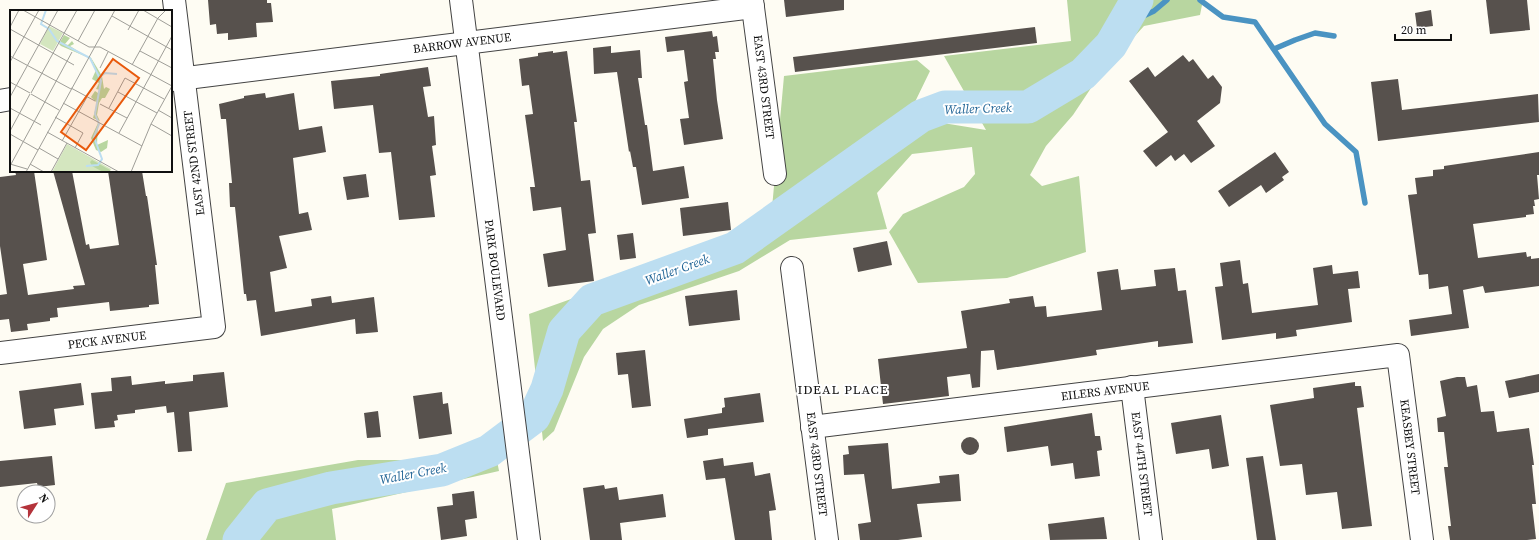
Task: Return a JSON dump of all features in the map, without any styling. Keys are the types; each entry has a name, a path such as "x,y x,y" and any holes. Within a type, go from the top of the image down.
{"street":[{"name":"EAST 42ND STREET","path":"174,0 177,79 214,327"},
{"name":"PARK BOULEVARD","path":"461,0 529,540"},
{"name":"BARROW AVENUE","path":"177,79 753,3"},
{"name":"EAST 43RD STREET","path":"753,3 775,174"},
{"path":"0,101 10,99"},
{"name":"EAST 43RD STREET","path":"792,268 827,540"},
{"name":"PECK AVENUE","path":"0,353 214,327"},
{"name":"EILERS AVENUE","path":"812,427 1398,355"},
{"name":"KEASBEY STREET","path":"1398,355 1422,540"},
{"name":"EAST 44TH STREET","path":"1132,388 1151,540"}],"green space":[{"path":"1067,0 1203,0 1200,15 1144,26 1101,73 1073,115 1046,146 1030,175 1042,186 1079,176 1086,252 1007,278 918,283 889,232 903,214 964,187 975,174 972,147 912,154 877,193 887,229 790,240 739,271 639,305 603,329 584,357 554,431 543,441 529,314 717,247 772,208 784,76 917,60 930,71 914,104 917,126 943,123 986,130 944,56 1071,41"},
{"path":"492,435 499,471 332,509 336,540 206,540 226,483 358,460 437,460"}],"building":[{"path":"208,0 267,0 267,3 271,3 273,22 256,23 257,37 228,40 228,33 217,34 216,24 210,25"},
{"path":"784,0 844,0 844,10 786,17"},
{"path":"1486,0 1527,0 1530,30 1490,34"},
{"path":"1431,10 1433,26 1417,28 1415,13"},
{"path":"1035,27 1037,43 795,72 793,57"},
{"path":"712,31 713,37 717,36 719,52 715,52 716,59 713,59 723,139 684,145 680,119 689,118 684,82 688,81 684,50 667,52 665,37"},
{"path":"611,46 611,53 640,50 642,78 638,78 645,125 647,125 653,171 684,166 689,198 642,205 636,167 633,167 630,151 629,152 617,72 594,74 593,48"},
{"path":"553,51 553,53 567,51 577,122 574,122 581,181 590,180 596,233 588,234 594,281 548,287 543,254 566,250 561,207 533,211 530,187 535,187 525,115 533,114 529,85 522,86 519,59 538,56 538,53"},
{"path":"1183,55 1189,62 1193,59 1208,79 1213,75 1222,87 1220,103 1197,121 1215,146 1191,163 1184,154 1175,161 1171,155 1156,167 1143,151 1168,132 1129,81 1148,67 1155,77"},
{"path":"428,67 431,86 423,87 428,117 434,116 436,145 432,146 436,175 430,176 435,217 399,220 391,152 379,153 373,105 334,109 331,81 380,76 380,74"},
{"path":"1398,79 1402,110 1538,94 1539,122 1378,141 1371,82"},
{"path":"265,93 266,98 294,93 299,130 322,126 326,152 293,158 299,214 308,212 312,230 279,236 287,268 270,272 275,312 312,306 311,299 331,296 332,303 374,297 378,332 356,334 355,319 261,336 256,300 247,301 246,294 244,294 235,207 230,207 229,183 232,183 226,119 221,119 219,104 244,98 244,96"},
{"path":"1275,152 1289,172 1282,177 1284,180 1266,193 1261,185 1229,207 1218,191"},
{"path":"1539,152 1539,175 1537,175 1539,199 1534,200 1534,214 1526,215 1526,217 1473,224 1478,258 1526,252 1527,257 1531,256 1531,259 1539,258 1539,286 1485,293 1483,286 1463,290 1469,328 1411,336 1409,320 1452,314 1448,286 1429,289 1428,274 1419,275 1408,195 1417,194 1415,178 1433,176 1433,170 1444,169 1444,166"},
{"path":"15,172 34,172 47,260 23,264 28,295 74,289 73,286 85,285 53,172 72,172 86,245 89,244 90,249 119,245 108,172 142,172 157,265 155,265 159,304 149,305 149,307 110,311 109,302 57,308 58,317 50,318 50,321 27,324 28,330 11,332 9,319 0,320 0,295 7,294 0,246 0,177 16,175"},
{"path":"366,174 369,197 347,200 343,177"},
{"path":"728,202 731,230 683,236 680,208"},
{"path":"633,233 636,258 620,260 617,235"},
{"path":"887,241 892,265 858,272 853,248"},
{"path":"1240,260 1243,284 1248,283 1252,313 1318,305 1313,268 1332,265 1333,274 1358,271 1360,288 1348,289 1352,322 1296,330 1297,336 1276,339 1276,333 1222,340 1215,287 1223,286 1220,263"},
{"path":"1175,268 1178,291 1186,290 1193,343 1158,347 1158,341 1096,350 1097,355 997,370 994,350 981,351 980,387 972,388 970,374 947,377 949,396 883,404 878,359 967,348 961,311 1010,303 1009,299 1033,296 1035,307 1046,306 1047,317 1102,310 1097,272 1118,269 1121,290 1156,286 1154,270"},
{"path":"737,290 740,320 689,326 685,296"},
{"path":"645,350 651,406 632,408 628,374 618,375 616,353"},
{"path":"224,372 228,407 189,412 192,451 178,452 174,412 167,413 166,406 135,410 135,413 117,415 118,420 114,421 115,427 95,429 91,393 112,391 111,378 131,376 132,385 165,381 165,384 193,381 193,375"},
{"path":"1539,374 1539,392 1509,398 1505,381"},
{"path":"1457,377 1465,377 1467,387 1477,385 1481,412 1494,411 1497,432 1529,428 1534,465 1532,465 1536,504 1532,504 1536,539 1450,540 1448,526 1451,526 1444,467 1448,467 1444,432 1438,432 1437,418 1446,416 1440,381"},
{"path":"1355,382 1355,386 1361,386 1364,407 1357,408 1372,526 1342,529 1337,492 1306,495 1302,464 1280,466 1270,405 1314,398 1313,388"},
{"path":"81,383 84,405 54,409 56,425 24,429 19,391"},
{"path":"442,392 443,404 448,403 452,434 419,439 413,396"},
{"path":"760,393 764,422 708,429 708,435 687,438 684,419 722,413 722,408 725,407 724,398"},
{"path":"378,411 381,437 367,438 364,413"},
{"path":"1092,413 1095,436 1100,436 1102,450 1097,451 1100,476 1075,479 1073,463 1051,466 1048,446 1007,452 1004,427"},
{"path":"1221,415 1229,466 1212,469 1209,449 1176,454 1171,423"},
{"path":"970,437 976,440 979,446 976,452 970,455 964,452 961,446 964,440"},
{"path":"888,443 892,489 940,483 939,476 959,474 961,501 917,504 922,537 898,540 860,540 858,524 871,522 864,474 844,475 843,455 849,454 848,446"},
{"path":"52,456 55,484 16,484 16,485 0,487 0,461"},
{"path":"1263,456 1276,540 1257,540 1246,458"},
{"path":"723,458 724,466 753,462 755,476 770,473 776,510 769,511 772,540 735,540 725,478 706,480 703,461"},
{"path":"604,485 605,489 617,487 619,500 663,494 666,517 620,523 622,540 590,540 583,488"},
{"path":"474,491 477,518 465,520 467,536 441,540 437,507 453,505 452,494"},
{"path":"1104,517 1107,539 1050,540 1048,524"}],"waterway":[{"name":"Waller Creek","path":"239,540 267,505 331,488 442,470 489,451 534,417 547,389 564,331 592,300 735,248 921,116 945,107 1028,107 1083,74 1111,45 1137,0"},
{"path":"1122,26 1154,11 1167,0"},
{"path":"1200,0 1223,17 1255,22 1325,124 1356,152 1365,203"},
{"path":"1274,49 1315,33 1334,36"}],"district":[{"name":"IDEAL PLACE","path":"843,389"}]}
